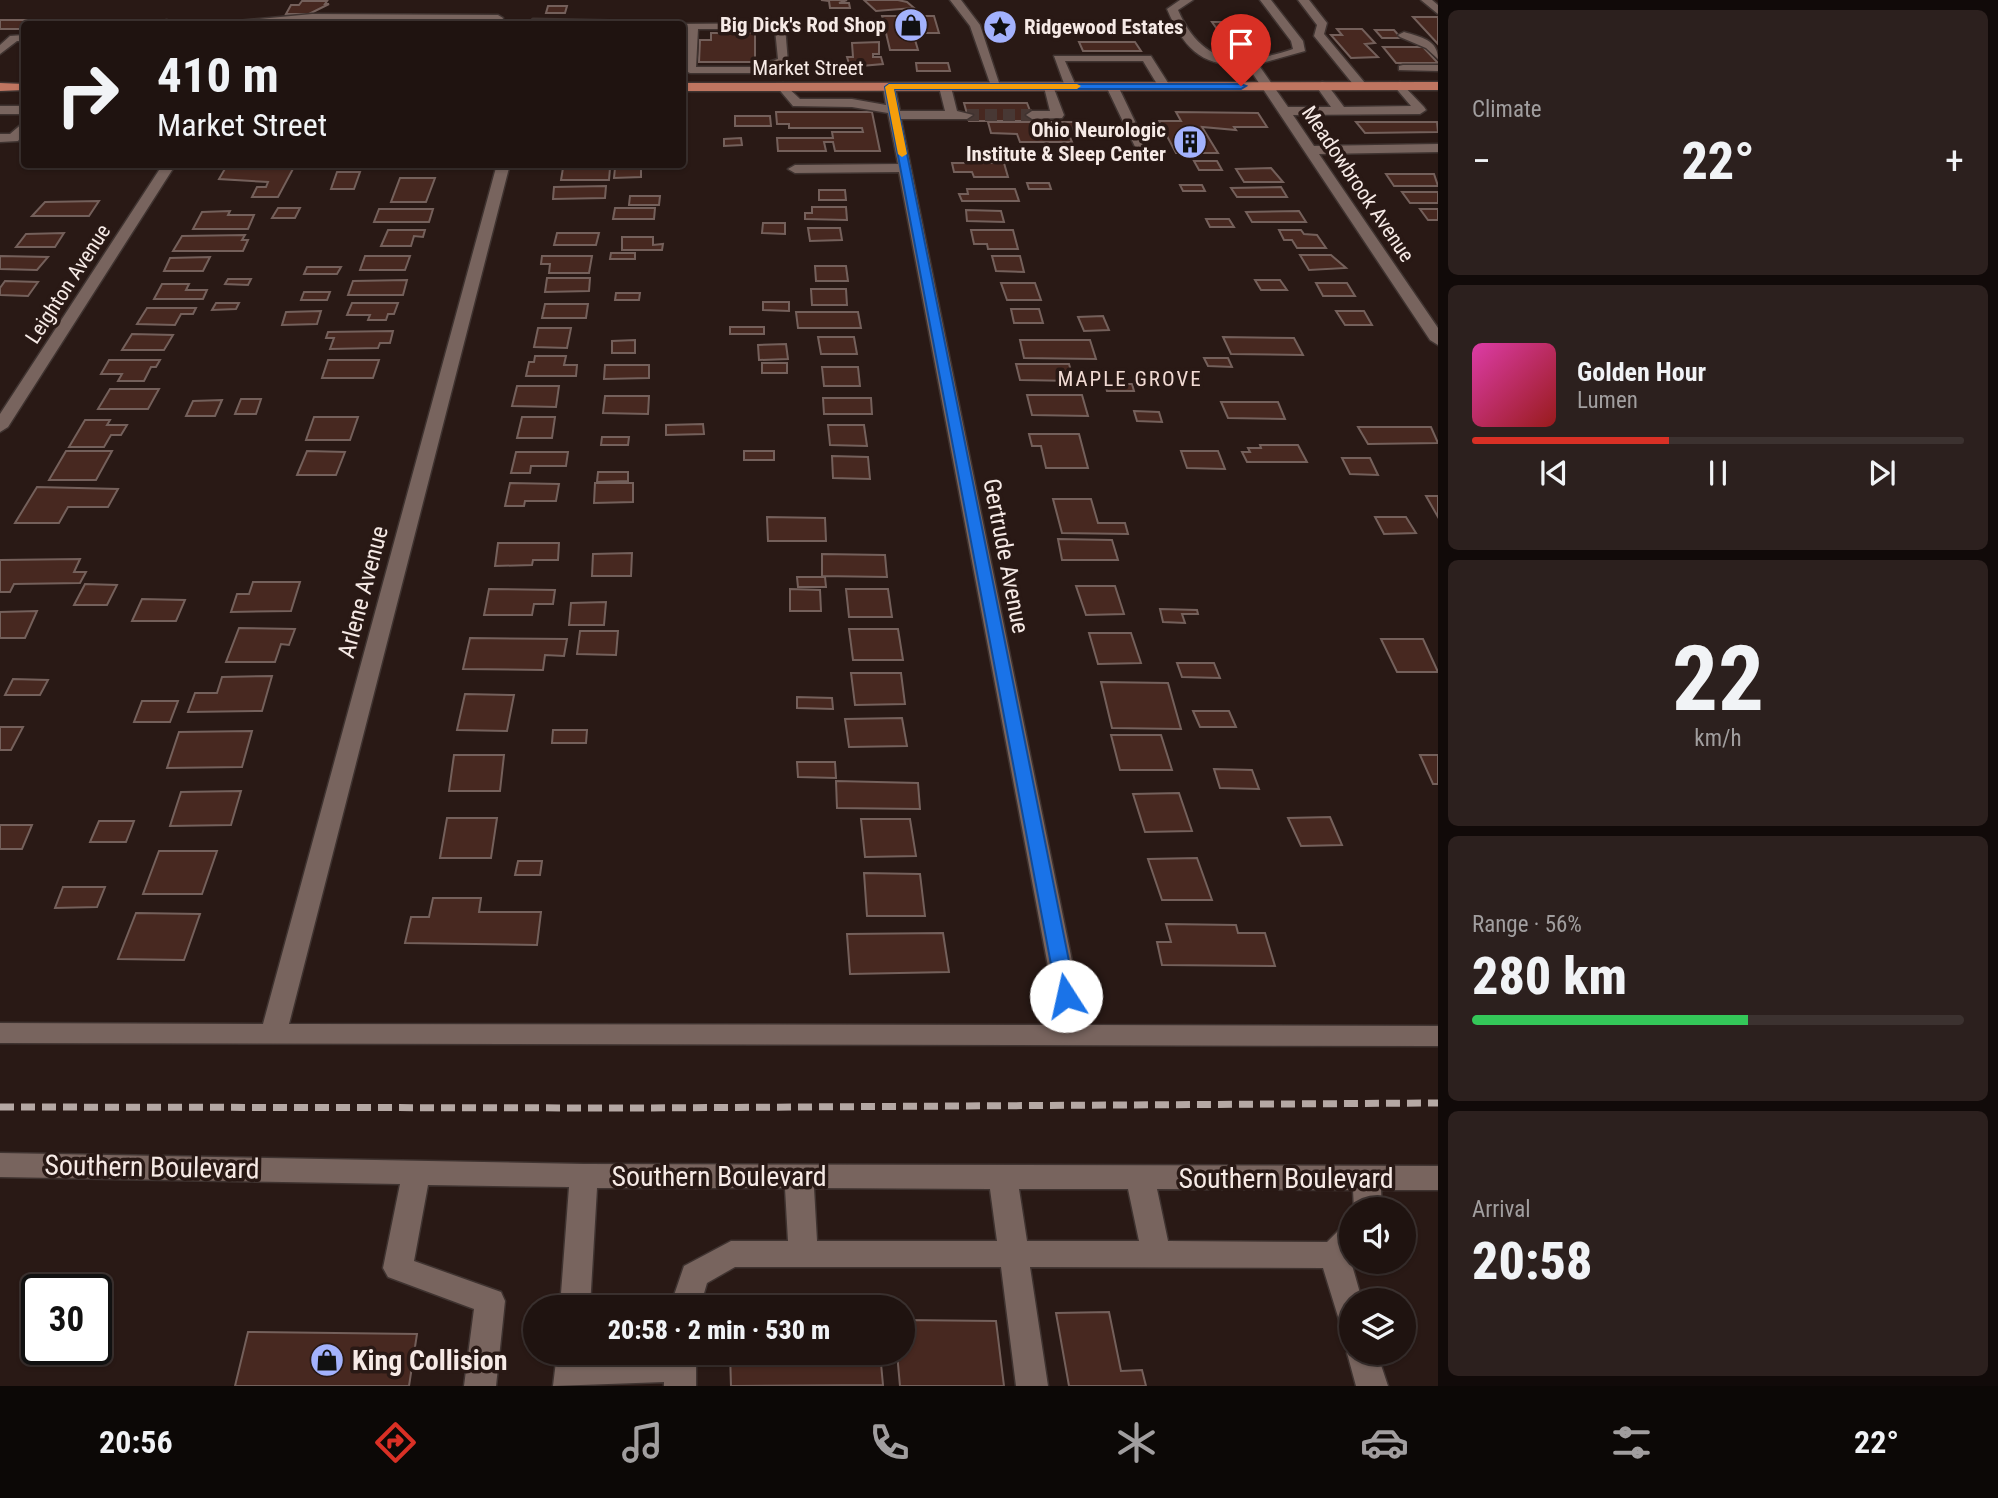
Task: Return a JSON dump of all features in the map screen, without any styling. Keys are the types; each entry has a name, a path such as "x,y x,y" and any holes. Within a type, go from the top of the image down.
{"main road":[{"name":"Market Street","path":"686,87 1438,86"},
{"path":"0,87 21,87"}],"street":[{"path":"955,0 975,24 997,86"},
{"path":"1188,0 1172,9 1189,43 1200,53 1251,62 1300,51 1297,41 1265,0"},
{"path":"1303,0 1323,25 1318,34 1361,86"},
{"path":"1426,0 1438,10"},
{"path":"269,21 312,17 378,21 389,1"},
{"path":"434,21 498,18 497,21"},
{"path":"686,87 690,70 688,26 780,26 784,61 752,70 690,70"},
{"path":"1404,35 1430,46 1438,56"},
{"path":"0,51 14,38 21,37"},
{"path":"1070,86 1058,58 1147,58 1164,86"},
{"name":"Meadowbrook Avenue","path":"1251,62 1438,340"},
{"path":"1403,68 1438,68"},
{"path":"736,70 736,87"},
{"path":"1032,115 1058,115 1047,86"},
{"path":"1112,86 1144,153"},
{"path":"1322,86 1340,111"},
{"path":"1284,111 1420,110 1400,86"},
{"path":"783,87 797,103 852,103 894,112 967,115"},
{"name":"Gertrude Avenue","path":"889,87 1074,1035"},
{"path":"945,87 952,115"},
{"path":"0,110 21,110"},
{"path":"0,138 14,138 21,130"},
{"path":"1310,150 1438,148"},
{"name":"Leighton Avenue","path":"0,427 167,168"},
{"name":"Arlene Avenue","path":"273,1034 503,168"},
{"path":"795,169 905,169"},
{"path":"1419,312 1438,312"},
{"path":"0,1033 1438,1036"},
{"name":"Southern Boulevard","path":"0,1165 584,1176 1438,1178"},
{"path":"416,1172 398,1268 490,1301 480,1386"},
{"path":"576,1295 584,1176"},
{"path":"799,1176 803,1254"},
{"path":"1003,1177 1032,1386"},
{"path":"1140,1177 1156,1254"},
{"path":"1366,1178 1367,1197"},
{"path":"689,1295 695,1275 731,1254 1156,1254 1339,1246"},
{"path":"1366,1365 1372,1386"},
{"path":"570,1369 680,1369"}],"building":[{"path":"821,0 847,0 839,3 849,3 850,8 830,8 829,1"},
{"path":"864,0 898,0 907,2 914,8 876,11"},
{"path":"302,1 327,1 325,4 329,4 309,14 286,14 291,5 299,5"},
{"path":"548,6 567,6 565,13 546,13"},
{"name":"Big Dick's Rod Shop","path":"882,16 934,16 939,33 913,33 918,50 890,50"},
{"path":"1413,17 1438,17 1438,44"},
{"path":"0,20 148,20 21,21 21,29 0,29"},
{"path":"1212,22 1239,22 1248,34 1258,34 1262,39 1252,39 1257,46 1229,46"},
{"path":"1337,29 1362,29 1375,43 1365,44 1378,57 1351,58 1331,35 1342,35"},
{"path":"1375,30 1394,30 1401,38 1382,38"},
{"path":"711,33 755,33 755,62 699,62 700,40 711,40"},
{"path":"879,42 879,54 873,54 873,57 881,57 883,64 850,67 847,57 853,57 852,43"},
{"path":"1079,42 1135,42 1141,51 1083,51"},
{"path":"1383,47 1423,47 1438,63 1396,63"},
{"path":"916,63 948,63 950,71 917,71"},
{"path":"964,103 1027,103 1034,121 969,121"},
{"path":"776,112 872,112 880,151 835,151 833,142 824,142 826,151 778,151 777,138 833,138 832,132 863,132 862,128 789,128 789,124 777,124"},
{"name":"Ohio Neurologic Institute & Sleep Center","path":"1176,112 1258,113 1267,127 1234,127 1236,130 1202,127 1218,153 1176,153 1159,121 1181,121"},
{"path":"735,116 770,116 771,126 735,126"},
{"path":"988,122 1076,122 1069,135 1072,142 1020,142 1017,134 991,133"},
{"path":"1356,122 1437,122 1438,132 1365,133"},
{"path":"741,138 742,145 724,146 724,139"},
{"path":"1194,161 1217,161 1222,170 1199,170"},
{"path":"952,163 1004,163 1008,177 974,177 972,172 954,172"},
{"path":"225,168 293,168 278,197 252,197 257,187 266,187 268,182 219,179"},
{"path":"563,168 610,168 609,180 561,180"},
{"path":"615,168 641,168 641,177 614,178"},
{"path":"1271,168 1283,182 1244,182 1236,169"},
{"path":"337,172 360,172 354,189 331,189"},
{"path":"1386,174 1434,174 1438,186 1394,186"},
{"path":"400,178 435,178 426,202 391,202"},
{"path":"1027,183 1049,183 1051,189 1029,189"},
{"path":"1180,185 1202,185 1205,191 1183,191"},
{"path":"606,186 605,198 553,199 554,187"},
{"path":"1281,187 1287,197 1237,197 1231,188"},
{"path":"967,189 1015,189 1019,201 962,201 959,194 968,194"},
{"path":"819,190 845,190 846,200 819,200"},
{"path":"1402,192 1438,192 1438,203 1410,203"},
{"path":"630,196 660,196 659,205 629,205"},
{"path":"99,201 89,216 32,216 45,202"},
{"path":"812,207 846,207 847,220 805,219 805,213 812,213"},
{"path":"278,208 300,208 295,218 272,218"},
{"path":"615,208 655,208 654,219 613,219"},
{"path":"379,209 433,209 429,222 374,222"},
{"path":"1420,209 1438,209 1438,220 1428,220"},
{"path":"966,210 1001,211 1004,222 967,221"},
{"path":"230,211 228,215 254,215 248,229 193,229 202,212"},
{"path":"1299,211 1306,222 1252,222 1246,212"},
{"path":"1206,219 1229,219 1234,227 1210,227"},
{"path":"763,223 785,223 785,234 762,233"},
{"path":"808,228 840,228 842,240 810,241"},
{"path":"388,230 425,230 423,237 414,236 411,246 381,246"},
{"path":"971,230 1013,230 1018,249 988,249 987,244 974,244"},
{"path":"1279,230 1301,230 1304,234 1317,235 1326,248 1297,248 1292,240 1284,240"},
{"path":"64,233 55,247 16,247 26,234"},
{"path":"557,233 599,233 596,245 554,245"},
{"path":"245,235 242,240 248,240 243,251 173,251 182,236"},
{"path":"622,237 653,237 653,245 663,244 662,250 622,250"},
{"path":"611,253 635,253 635,259 610,259"},
{"path":"1300,255 1331,255 1346,268 1309,270"},
{"path":"0,256 48,257 37,270 0,269"},
{"path":"365,256 410,256 405,270 360,270"},
{"path":"542,256 592,256 589,273 549,273 550,264 541,264"},
{"path":"992,256 1020,256 1024,272 996,271"},
{"path":"210,257 203,271 164,271 170,258"},
{"path":"815,266 846,266 848,281 816,281"},
{"path":"307,267 341,267 337,274 304,274"},
{"path":"547,278 590,278 589,291 545,292"},
{"path":"228,279 251,279 248,285 225,284"},
{"path":"407,280 403,295 348,295 353,281"},
{"path":"1255,280 1280,280 1287,290 1261,290"},
{"path":"5,281 38,282 28,296 0,295 0,288"},
{"path":"1001,283 1035,283 1041,300 1007,300"},
{"path":"1316,283 1347,283 1355,296 1323,296"},
{"path":"162,284 189,284 186,290 207,290 203,299 154,299"},
{"path":"811,289 846,289 847,305 812,305"},
{"path":"304,292 330,292 327,300 301,300"},
{"path":"616,293 640,293 639,300 615,300"},
{"path":"763,302 789,302 789,311 763,310"},
{"path":"216,303 239,303 236,309 212,310"},
{"path":"352,303 398,303 394,314 388,314 386,320 368,320 370,315 347,315"},
{"path":"545,304 588,304 586,318 542,318"},
{"path":"147,308 196,308 193,314 181,314 175,325 137,324"},
{"path":"1011,309 1039,309 1043,323 1014,323"},
{"path":"321,311 317,324 282,325 286,312"},
{"path":"1336,311 1364,311 1372,325 1345,325"},
{"path":"796,312 858,312 861,328 798,328"},
{"path":"1103,316 1109,330 1084,331 1078,317"},
{"path":"730,327 764,327 764,334 730,334"},
{"path":"538,328 571,328 567,348 534,347"},
{"path":"393,331 390,343 380,343 378,348 330,349 334,338 326,338 328,332"},
{"path":"132,334 173,335 164,350 122,350"},
{"path":"818,337 854,337 857,354 821,354"},
{"path":"1223,337 1294,338 1303,355 1231,354"},
{"path":"635,340 635,353 612,353 612,341"},
{"path":"1020,340 1090,340 1096,359 1024,358"},
{"path":"786,344 788,359 759,360 758,345"},
{"path":"535,356 566,356 564,365 577,365 576,376 526,376 529,362 534,362"},
{"path":"1204,358 1228,358 1232,367 1208,366"},
{"path":"109,360 160,360 156,367 151,367 144,381 118,381 122,374 101,374"},
{"path":"328,360 379,360 373,378 322,378"},
{"path":"762,363 787,363 787,373 762,373"},
{"path":"1016,364 1069,364 1074,381 1020,380"},
{"path":"605,365 649,365 649,378 604,379"},
{"path":"822,367 858,367 860,386 824,386"},
{"path":"1105,384 1132,384 1134,391 1107,391"},
{"path":"517,386 559,386 556,407 512,406"},
{"path":"110,389 159,389 148,409 98,409"},
{"path":"1027,395 1082,395 1088,416 1032,415"},
{"path":"605,396 649,396 648,414 603,413"},
{"path":"823,398 871,398 872,414 824,414"},
{"path":"241,399 261,399 256,414 235,414"},
{"path":"222,400 215,416 186,416 193,401"},
{"path":"1221,402 1278,402 1285,419 1228,418"},
{"path":"1134,411 1159,412 1162,422 1137,421"},
{"path":"314,417 358,417 350,440 306,440"},
{"path":"522,417 555,417 552,438 517,438"},
{"path":"85,420 110,420 107,425 127,425 121,435 111,435 104,447 69,447"},
{"path":"703,424 704,434 666,435 666,425"},
{"path":"828,425 864,425 867,446 830,445"},
{"path":"1358,427 1431,427 1438,443 1368,444"},
{"path":"1029,434 1079,434 1088,468 1046,468 1041,446 1032,446"},
{"path":"602,437 629,437 628,445 601,445"},
{"path":"1260,445 1298,445 1307,462 1247,462 1242,452 1250,452 1248,448 1261,448"},
{"path":"66,451 112,451 96,480 49,480"},
{"path":"307,451 345,452 336,475 297,475"},
{"path":"744,451 774,451 774,460 744,460"},
{"path":"1181,451 1218,451 1225,469 1187,468"},
{"path":"516,452 568,452 566,466 531,466 530,473 511,473"},
{"path":"832,456 868,457 870,479 833,478"},
{"path":"1342,458 1370,458 1378,475 1350,474"},
{"path":"598,472 628,472 628,481 597,482"},
{"path":"510,483 559,484 556,501 525,501 524,506 505,506"},
{"path":"595,483 633,483 633,502 594,503"},
{"path":"37,487 118,489 108,507 68,507 59,523 15,523"},
{"path":"1426,496 1438,496 1438,517"},
{"path":"1053,499 1091,499 1098,523 1125,523 1128,534 1062,533"},
{"path":"767,517 825,518 826,541 768,541"},
{"path":"1375,517 1406,517 1416,533 1384,534"},
{"path":"1058,539 1112,540 1118,560 1062,560"},
{"path":"498,543 559,543 558,560 533,560 532,565 495,566"},
{"path":"632,553 631,576 592,576 593,554"},
{"path":"822,554 885,555 887,577 822,576"},
{"path":"80,559 74,572 86,572 80,583 14,584 10,592 0,592 0,560"},
{"path":"797,577 825,577 826,587 798,587"},
{"path":"253,582 300,582 291,611 231,612 237,594 249,594"},
{"path":"85,584 117,585 107,605 74,605"},
{"path":"1076,586 1115,586 1124,614 1086,615"},
{"path":"489,589 555,590 553,604 534,604 532,615 484,615"},
{"path":"790,589 820,590 821,611 790,611"},
{"path":"846,589 888,589 892,617 849,617"},
{"path":"142,599 185,600 176,621 132,621"},
{"path":"606,602 604,625 569,625 571,603"},
{"path":"1160,609 1197,610 1198,614 1182,614 1185,623 1163,622"},
{"path":"37,611 25,638 0,638 0,612"},
{"path":"239,628 295,629 289,645 281,644 275,662 226,662"},
{"path":"849,629 898,629 903,660 853,660"},
{"path":"580,631 618,631 616,655 577,654"},
{"path":"1089,633 1131,633 1141,663 1098,664"},
{"path":"470,638 567,639 564,656 545,655 543,670 463,669"},
{"path":"1381,639 1423,639 1438,672 1397,672"},
{"path":"1177,663 1214,663 1220,678 1182,677"},
{"path":"851,673 901,673 905,704 855,705"},
{"path":"272,676 262,711 188,712 195,693 217,693 222,677"},
{"path":"13,679 48,680 40,695 5,695"},
{"path":"1101,682 1168,683 1181,729 1112,728"},
{"path":"465,694 514,695 507,731 457,730"},
{"path":"797,697 832,698 833,709 797,708"},
{"path":"142,701 178,701 170,722 134,722"},
{"path":"1193,711 1229,711 1236,727 1200,727"},
{"path":"902,718 907,746 849,747 845,719"},
{"path":"0,727 23,727 11,750 0,750"},
{"path":"553,730 587,730 586,743 552,743"},
{"path":"252,731 242,767 167,768 179,732"},
{"path":"1111,735 1161,735 1172,770 1120,770"},
{"path":"454,755 504,755 500,791 449,791"},
{"path":"1420,755 1438,755 1438,784 1433,784"},
{"path":"797,762 835,762 836,778 798,777"},
{"path":"1214,769 1252,770 1259,789 1220,788"},
{"path":"836,781 918,783 920,809 837,808"},
{"path":"241,791 231,825 170,826 181,792"},
{"path":"1179,793 1192,831 1145,832 1133,794"},
{"path":"1330,817 1342,845 1301,846 1288,818"},
{"path":"447,818 497,818 491,858 440,858"},
{"path":"861,819 910,819 916,856 865,857"},
{"path":"99,821 134,821 126,842 90,842"},
{"path":"0,825 32,825 22,849 0,849"},
{"path":"159,851 217,851 202,894 143,894"},
{"path":"1197,858 1212,900 1162,900 1148,859"},
{"path":"518,861 542,861 540,875 515,875"},
{"path":"864,873 920,874 925,916 867,916"},
{"path":"63,887 105,887 97,907 55,908"},
{"path":"433,898 481,898 479,912 541,912 537,945 405,943 411,917 429,917"},
{"path":"136,913 200,914 184,960 118,959"},
{"path":"1166,924 1236,925 1238,933 1265,933 1275,966 1162,965 1157,942 1171,942"},
{"path":"943,933 949,972 850,974 847,934"},
{"path":"1109,1312 1121,1371 1142,1370 1146,1386 1069,1386 1056,1313"},
{"path":"915,1320 996,1321 1004,1386 900,1386 898,1365 915,1365"},
{"name":"King Collision","path":"248,1332 417,1334 409,1386 235,1386"},
{"path":"730,1365 881,1365 883,1385 731,1386"}],"tunnel":[{"path":"967,115 1032,115"}],"railway":[{"path":"0,1107 639,1108 1438,1103"}],"slow traffic":[{"path":"902,154 889,87 1077,86"}],"place":[{"name":"Big Dick's Rod Shop","path":"911,25"},
{"name":"Ridgewood Estates","path":"1000,27"},
{"name":"Ohio Neurologic Institute & Sleep Center","path":"1190,142"},
{"name":"King Collision","path":"327,1360"}],"district":[{"name":"MAPLE GROVE","path":"1130,379"}],"route":[{"path":"1066,996 889,87 1241,86"}]}
